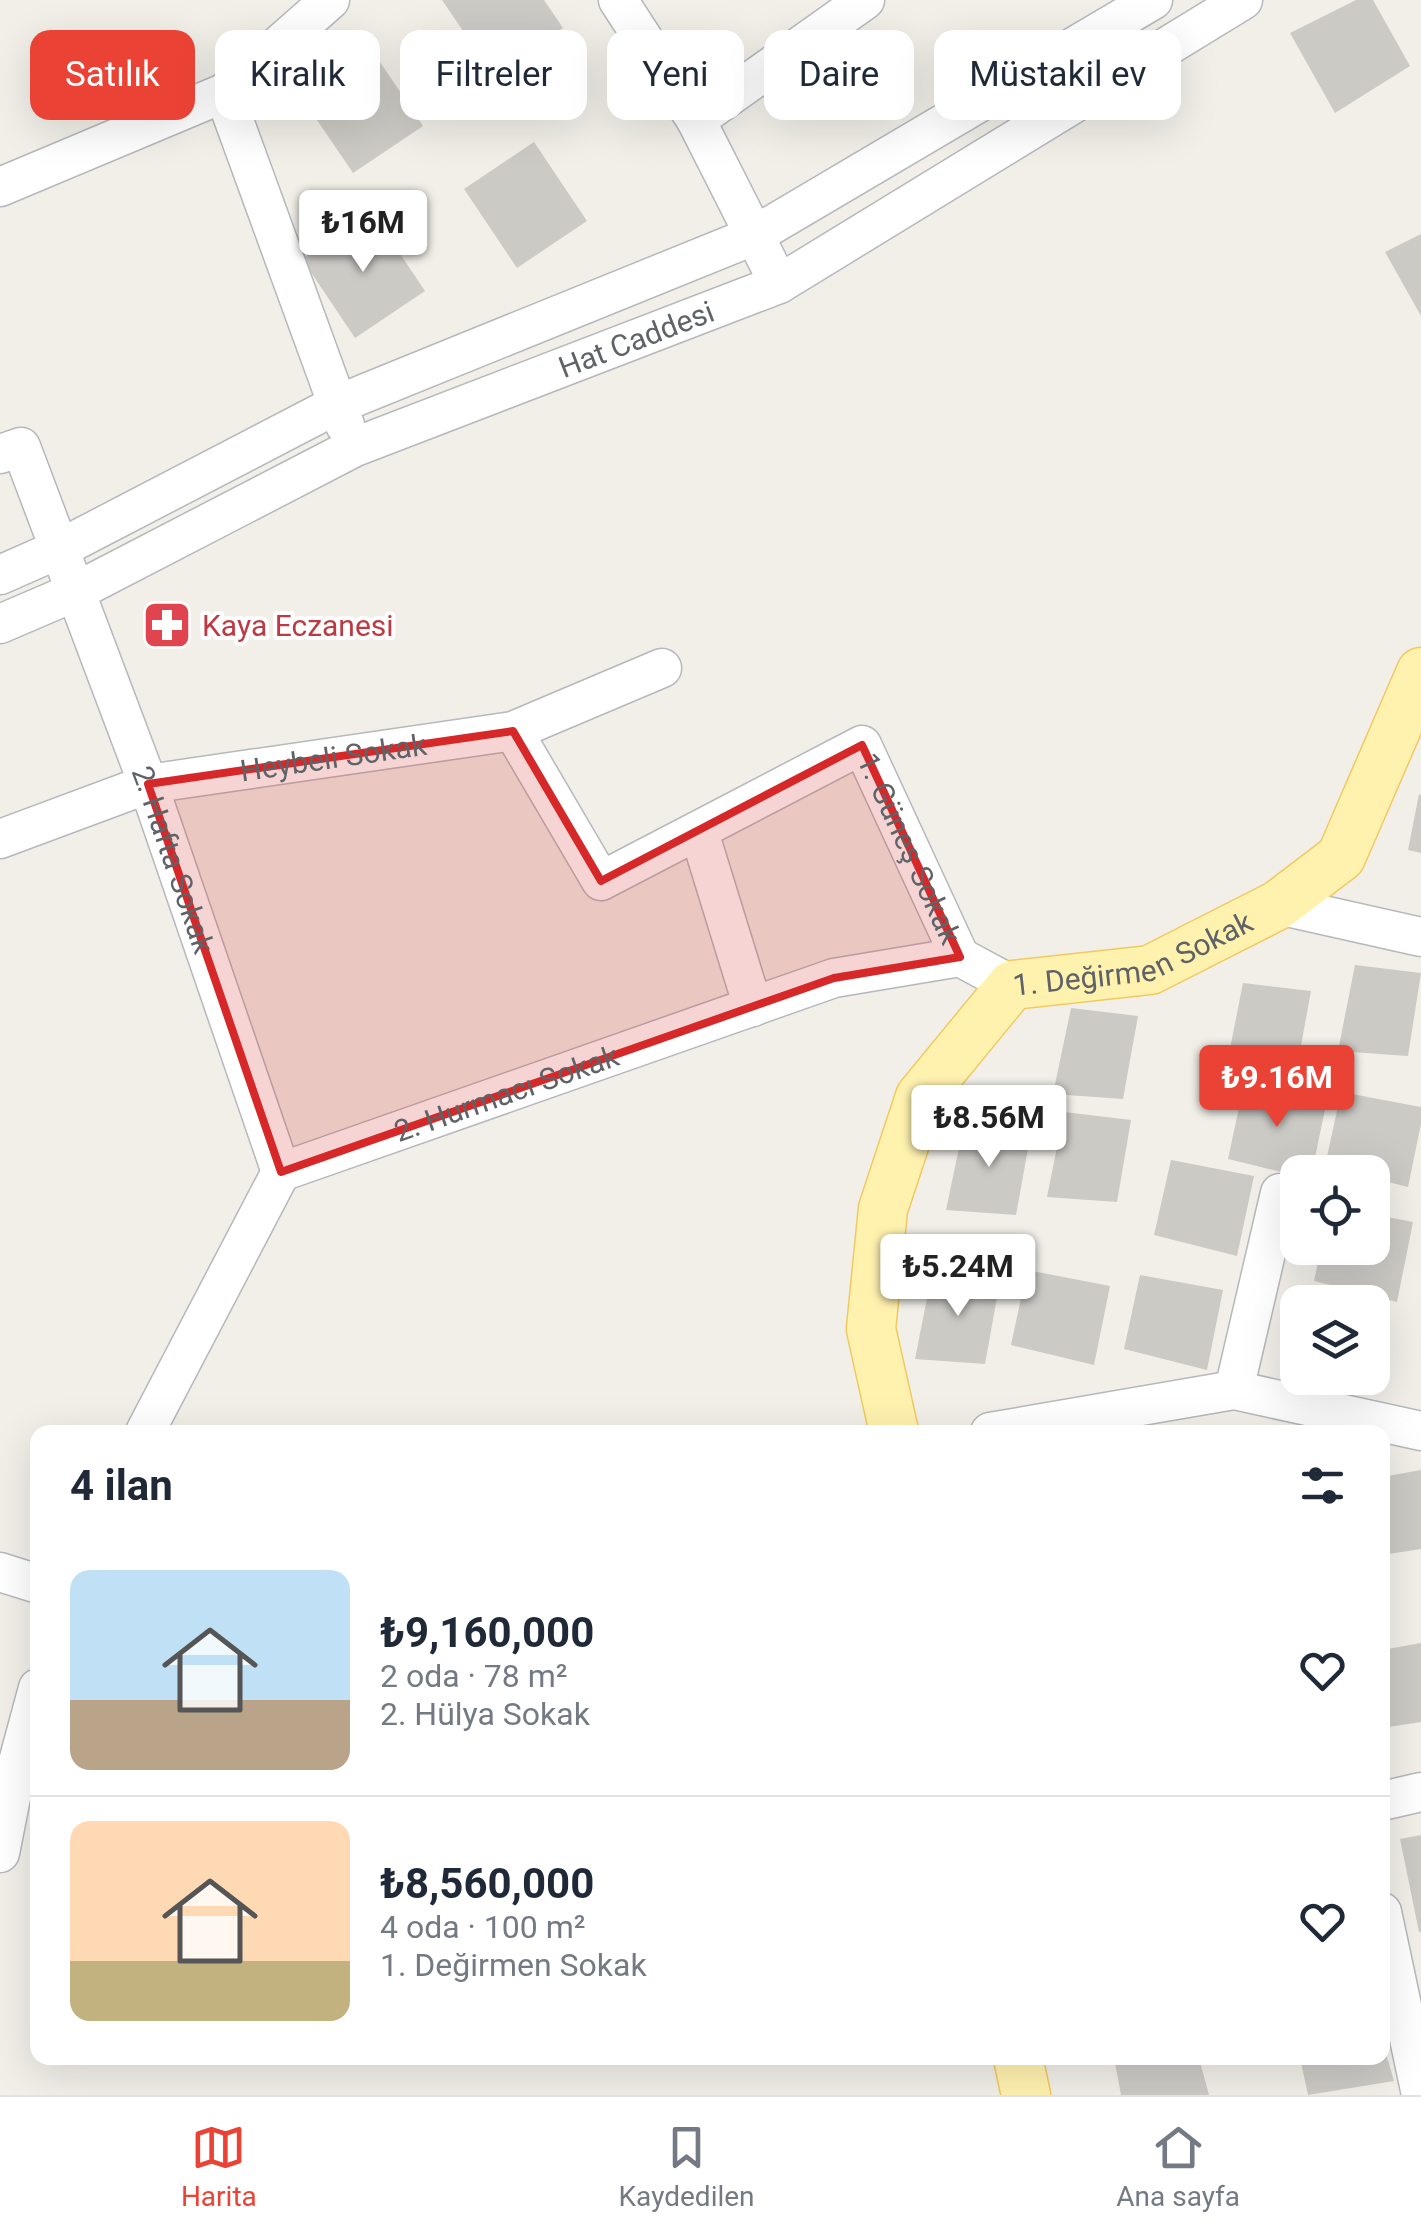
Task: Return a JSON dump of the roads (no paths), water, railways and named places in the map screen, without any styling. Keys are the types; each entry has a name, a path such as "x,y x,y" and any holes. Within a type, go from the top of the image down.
{"main road":[{"name":"1. Değirmen Sokak","path":"893,1425 872,1329 883,1209 920,1097 1012,985 1150,970 1278,905 1341,857 1421,672"},
{"path":"1020,2065 1026,2095"}],"street":[{"path":"296,30 330,0"},
{"path":"618,0 638,30"},
{"path":"744,86 865,0"},
{"name":"Hat Caddesi","path":"0,575 59,549 336,405 753,236 1153,0"},
{"name":"Hat Caddesi","path":"0,624 77,591 355,446 779,284 1243,0"},
{"path":"0,187 215,98"},
{"path":"233,120 336,405 355,446"},
{"path":"696,120 779,284"},
{"name":"2. Hafta Sokak","path":"0,454 21,447 148,784 281,1172"},
{"name":"Heybeli Sokak","path":"0,839 148,784 513,731 662,668"},
{"name":"1. Güneş Sokak","path":"513,731 601,882 862,745 960,957"},
{"path":"699,832 753,1007"},
{"path":"1278,905 1421,937"},
{"path":"960,957 1012,985"},
{"name":"2. Hurmacı Sokak","path":"281,1172 834,978 960,957"},
{"path":"150,1425 281,1172"},
{"path":"1234,1390 1280,1193"},
{"path":"1031,1425 1234,1390 1421,1430"},
{"path":"0,1572 30,1581"},
{"path":"0,1853 30,1718"},
{"path":"1390,1799 1421,1792"},
{"path":"1390,1949 1420,2090"}],"place":[{"name":"Kaya Eczanesi","path":"167,625"}]}
